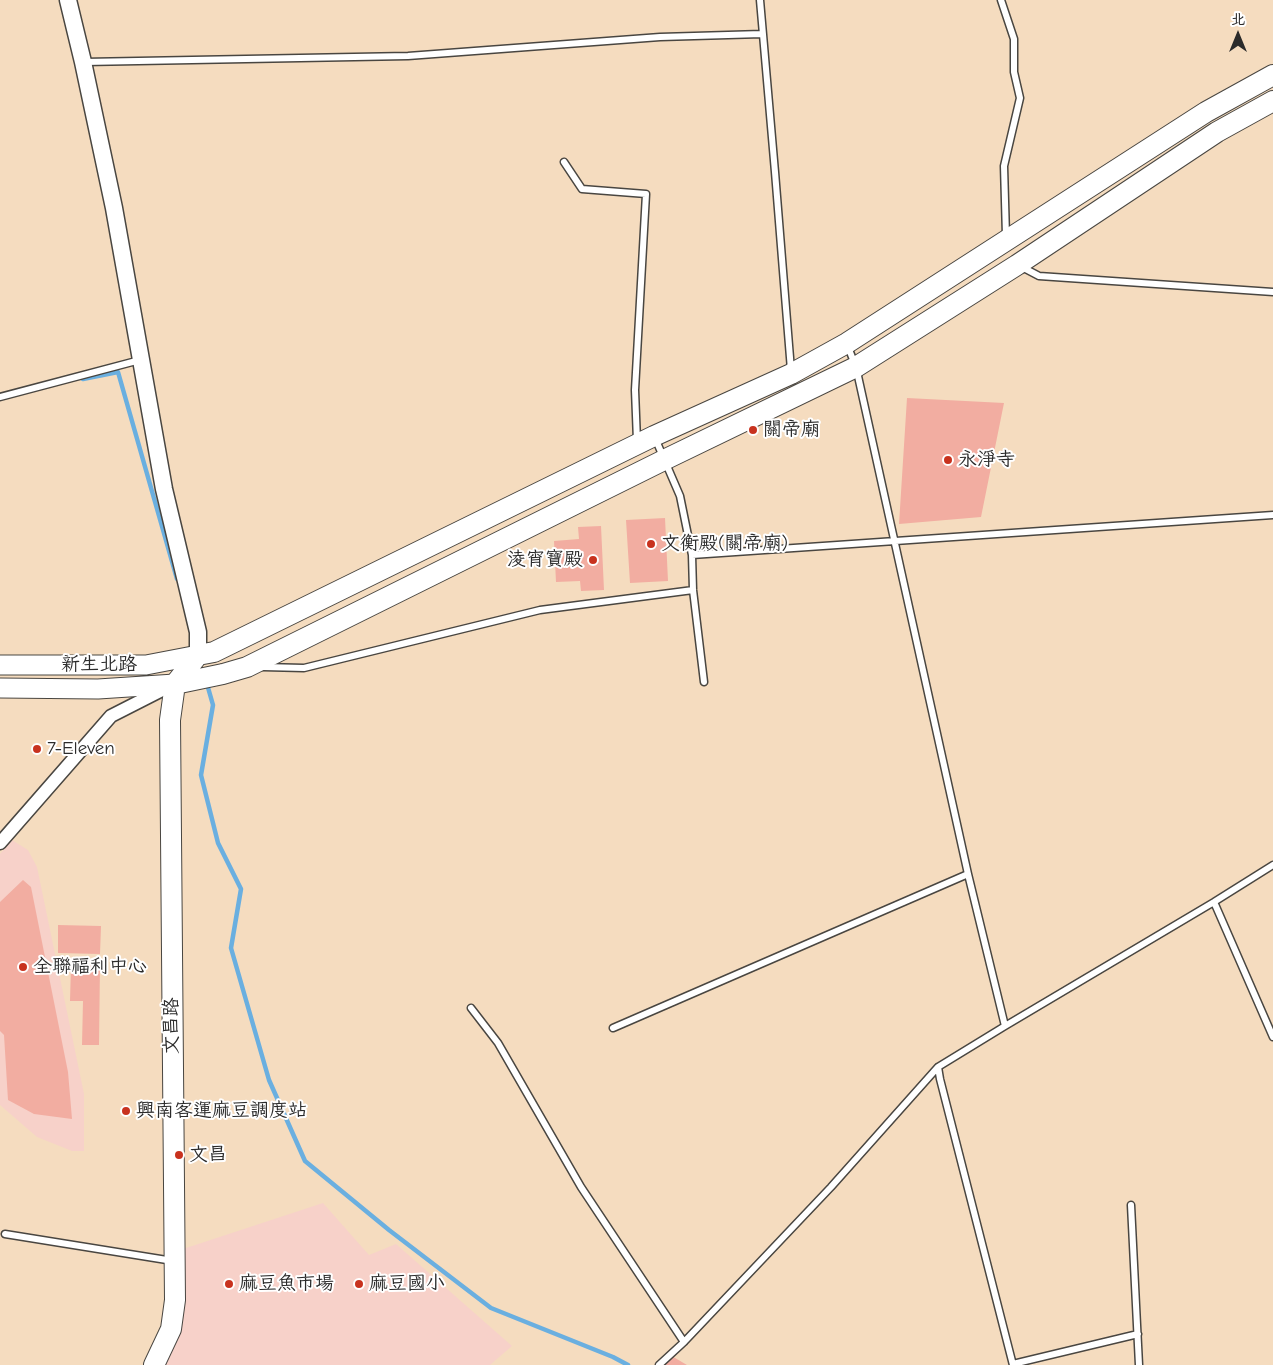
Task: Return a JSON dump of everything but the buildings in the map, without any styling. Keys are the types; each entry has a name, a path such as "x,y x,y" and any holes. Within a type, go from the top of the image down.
{"main road":[{"path":"175,684 198,655 214,652 646,441 791,374 847,343 1206,112 1273,75"},
{"path":"175,684 247,667 856,367 1017,265 1217,132 1273,101"},
{"name":"新生北路","path":"0,665 146,665 198,655"},
{"name":"新生北路","path":"0,688 98,689 175,684"},
{"name":"文昌路","path":"154,1365 171,1329 175,1300 170,720 175,684"}],"street":[{"path":"68,0 114,208 164,489 198,632 198,655"},
{"path":"0,842 111,716 175,684"}],"lane":[{"path":"760,0 791,374"},
{"path":"1001,0 1014,39 1014,72 1020,98 1004,166 1006,240"},
{"path":"83,62 408,56 660,37 762,34"},
{"path":"564,162 582,189 646,194 635,390 646,441 664,460 680,496 692,555 693,590 704,682"},
{"path":"1017,265 1039,276 1273,292"},
{"path":"847,343 856,367 968,874 1005,1026"},
{"path":"0,397 142,360"},
{"path":"692,555 1273,515"},
{"path":"247,667 304,668 540,610 693,590"},
{"path":"659,1365 684,1342 831,1187 938,1067 1273,865"},
{"path":"613,1028 968,874"},
{"path":"1214,902 1273,1037"},
{"path":"470,1008 498,1043 581,1187 684,1342"},
{"path":"938,1067 1013,1365 1138,1334"},
{"path":"1131,1205 1139,1365"},
{"path":"5,1234 174,1261"}],"shaded area":[{"name":"全聯福利中心","path":"12,840 28,850 37,867 84,1094 84,1151 72,1151 37,1137 0,1105 0,854"},
{"name":"麻豆國小","path":"323,1203 369,1255 396,1244 512,1346 490,1365 157,1365 180,1250"}],"waterway":[{"path":"83,379 118,372 177,579"},
{"path":"207,684 213,705 201,775 218,843 241,889 231,948 269,1080 305,1161 389,1230 491,1308 613,1357 628,1365"}],"place":[{"name":"關帝廟","path":"753,430"},
{"name":"永淨寺","path":"948,460"},
{"name":"文衡殿(關帝廟)","path":"651,544"},
{"name":"淩宵寶殿","path":"593,560"},
{"name":"7-Eleven","path":"37,749"},
{"name":"全聯福利中心","path":"23,967"},
{"name":"興南客運麻豆調度站","path":"126,1111"},
{"name":"文昌","path":"179,1155"},
{"name":"麻豆魚市場","path":"229,1284"},
{"name":"麻豆國小","path":"359,1284"}]}
